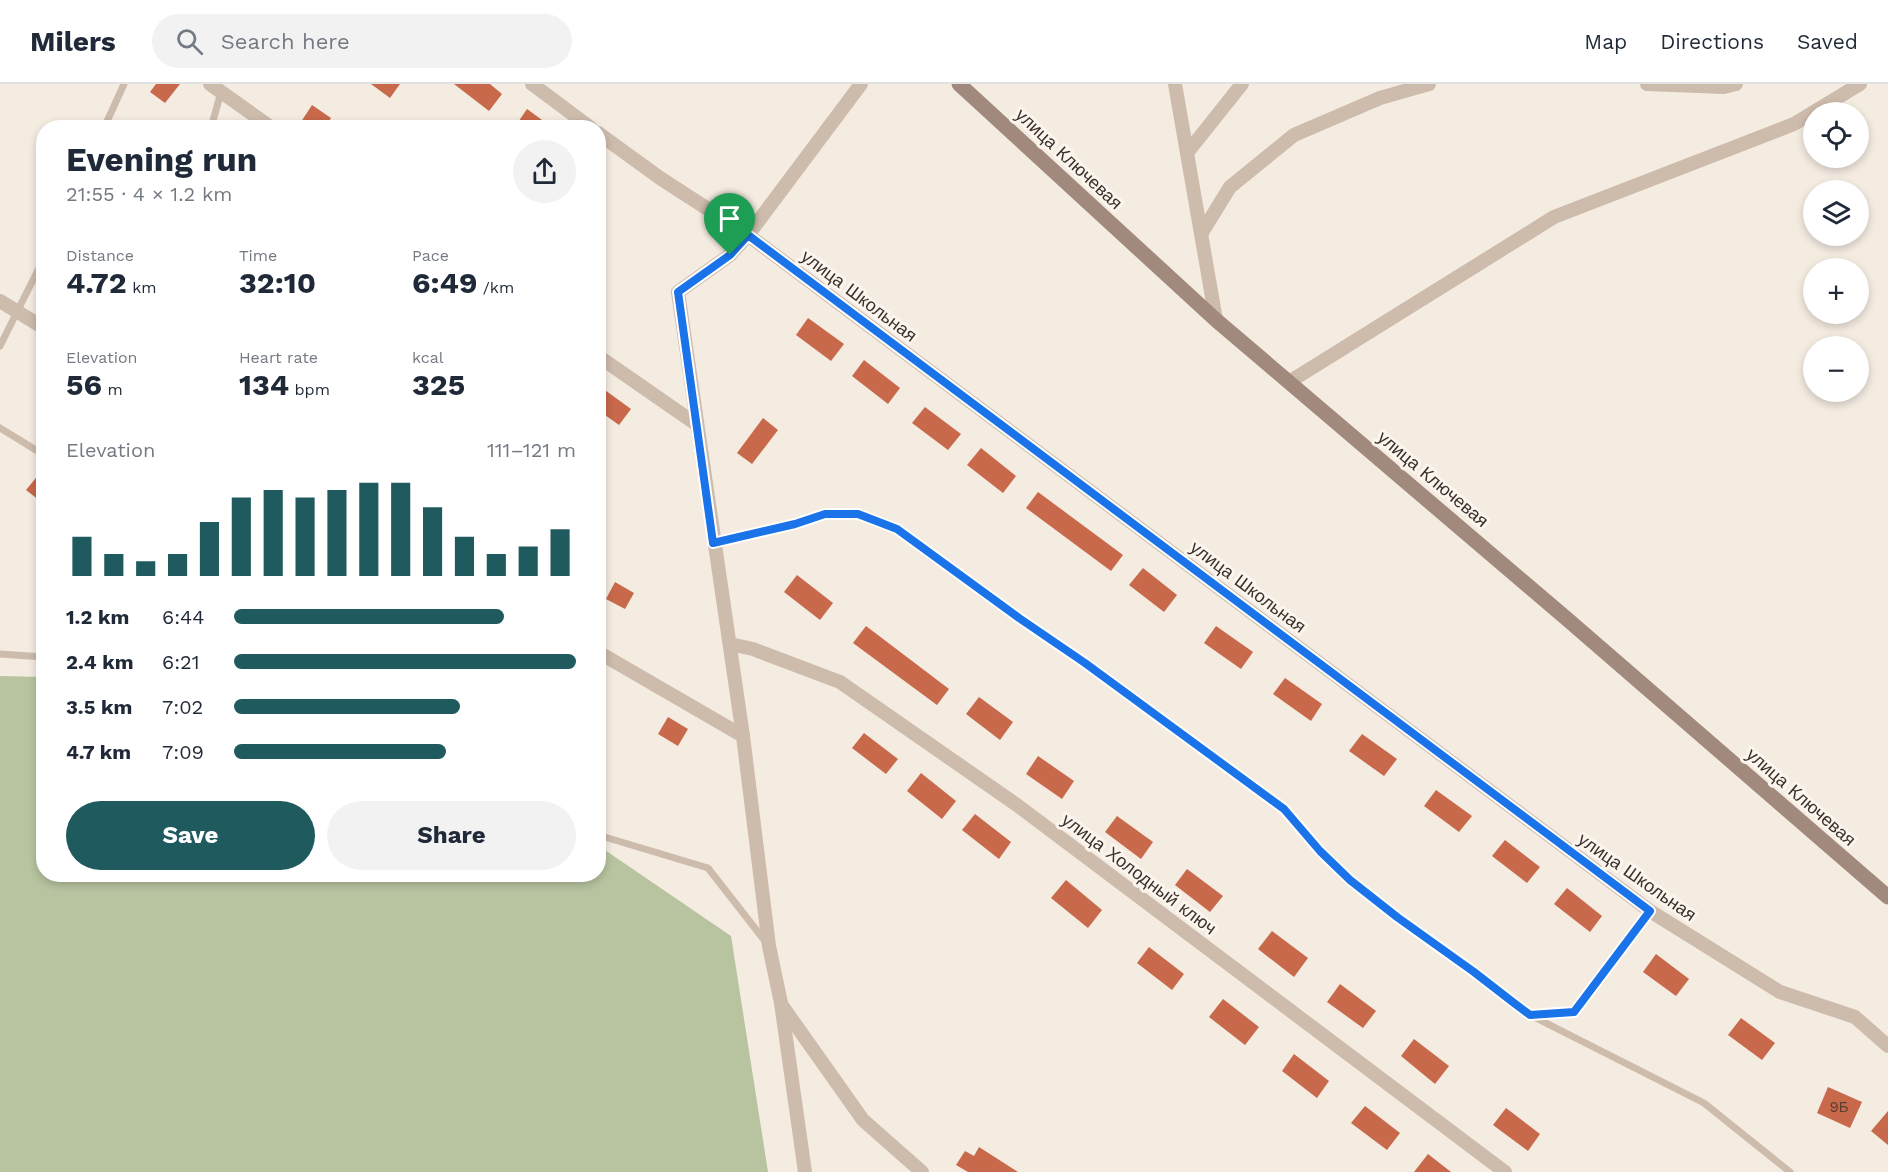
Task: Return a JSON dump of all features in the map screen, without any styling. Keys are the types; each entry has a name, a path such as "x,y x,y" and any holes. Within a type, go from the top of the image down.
{"street":[{"path":"532,84 580,120"},
{"path":"805,1172 781,1003 769,946 743,736 678,292 730,255 748,235 861,84"},
{"name":"улица Ключевая","path":"959,84 1216,320 1567,619 1888,897"},
{"path":"1175,84 1216,320"},
{"path":"1187,153 1242,84"},
{"path":"1201,234 1230,187 1294,135 1380,98 1429,84"},
{"path":"1647,84 1724,87 1736,84"},
{"path":"1289,382 1554,217 1794,124 1860,84"},
{"path":"216,88 262,120"},
{"name":"улица Школьная","path":"606,139 660,178 748,235 1650,911 1780,992 1855,1017 1888,1046"},
{"path":"0,301 36,323"},
{"path":"606,362 696,424"},
{"name":"улица Холодный ключ","path":"729,644 753,649 840,682 1017,805 1505,1172"},
{"path":"606,657 743,736"},
{"path":"781,1003 863,1120 922,1172"}],"lane":[{"path":"108,120 124,84"},
{"path":"213,120 216,88"},
{"path":"0,346 36,275"},
{"path":"0,428 36,450"},
{"path":"713,543 795,524 825,514 858,514 897,529 1266,795 1284,809 1320,851 1350,880 1530,1015 1704,1103 1790,1172"},
{"path":"0,654 36,656"},
{"path":"606,837 708,868 769,946"},
{"path":"1530,1015 1574,1012 1650,911"}],"green space":[{"path":"0,676 36,677 36,882 606,882 606,851 731,936 768,1172 0,1172"}],"building":[{"path":"156,84 180,84 165,103 150,92"},
{"path":"371,84 400,84 390,98"},
{"path":"454,84 490,84 502,94 489,111"},
{"path":"312,105 331,118 330,120 302,120"},
{"path":"527,109 542,120 519,120"},
{"path":"808,318 844,344 831,361 796,335"},
{"path":"864,360 900,388 888,404 852,376"},
{"path":"606,391 631,409 619,425 606,416"},
{"path":"925,407 961,434 948,450 912,423"},
{"path":"763,418 778,430 752,464 737,453"},
{"path":"981,448 1016,476 1003,493 967,465"},
{"path":"36,478 36,498 26,490"},
{"path":"1038,492 1123,555 1111,571 1026,508"},
{"path":"1143,568 1177,595 1164,612 1129,585"},
{"path":"797,575 833,603 820,620 784,592"},
{"path":"615,582 634,593 625,609 606,599"},
{"path":"866,626 949,689 937,705 853,643"},
{"path":"1216,626 1253,652 1241,669 1204,643"},
{"path":"1285,678 1322,704 1311,721 1273,694"},
{"path":"979,697 1013,722 1000,740 966,714"},
{"path":"668,717 688,729 678,746 658,734"},
{"path":"864,733 898,759 886,774 852,748"},
{"path":"1362,734 1397,759 1384,776 1349,751"},
{"path":"1038,756 1074,781 1062,799 1026,774"},
{"path":"921,773 956,801 942,819 907,791"},
{"path":"1436,790 1472,816 1459,832 1424,806"},
{"path":"975,814 1011,842 999,859 962,830"},
{"path":"1117,816 1153,842 1141,859 1105,832"},
{"path":"1505,840 1540,867 1527,883 1492,856"},
{"path":"1187,869 1223,896 1210,912 1175,885"},
{"path":"1066,880 1102,910 1088,928 1051,898"},
{"path":"1567,888 1602,916 1590,932 1554,904"},
{"path":"1272,931 1308,958 1294,977 1258,949"},
{"path":"1149,947 1184,974 1172,990 1137,963"},
{"path":"1656,954 1689,979 1676,996 1643,972"},
{"path":"1340,984 1376,1011 1363,1028 1327,1002"},
{"path":"1223,999 1259,1027 1245,1045 1209,1017"},
{"path":"1741,1018 1775,1043 1762,1060 1728,1035"},
{"path":"1414,1039 1449,1066 1435,1084 1401,1056"},
{"path":"1294,1054 1329,1081 1317,1098 1282,1071"},
{"path":"1828,1087 1862,1102 1850,1128 1817,1113"},
{"path":"1365,1106 1400,1133 1387,1150 1351,1123"},
{"path":"1506,1108 1540,1134 1528,1151 1493,1125"},
{"path":"1888,1111 1888,1145 1871,1131"},
{"path":"979,1147 1018,1172 968,1172 956,1165 965,1151 974,1156"},
{"path":"1428,1154 1451,1172 1414,1172"}],"route":[{"path":"748,235 1650,911 1574,1012 1530,1015 1350,880 1320,851 1284,809 1240,775 897,529 858,514 825,514 795,524 713,543 678,292 730,255 748,235"}]}
